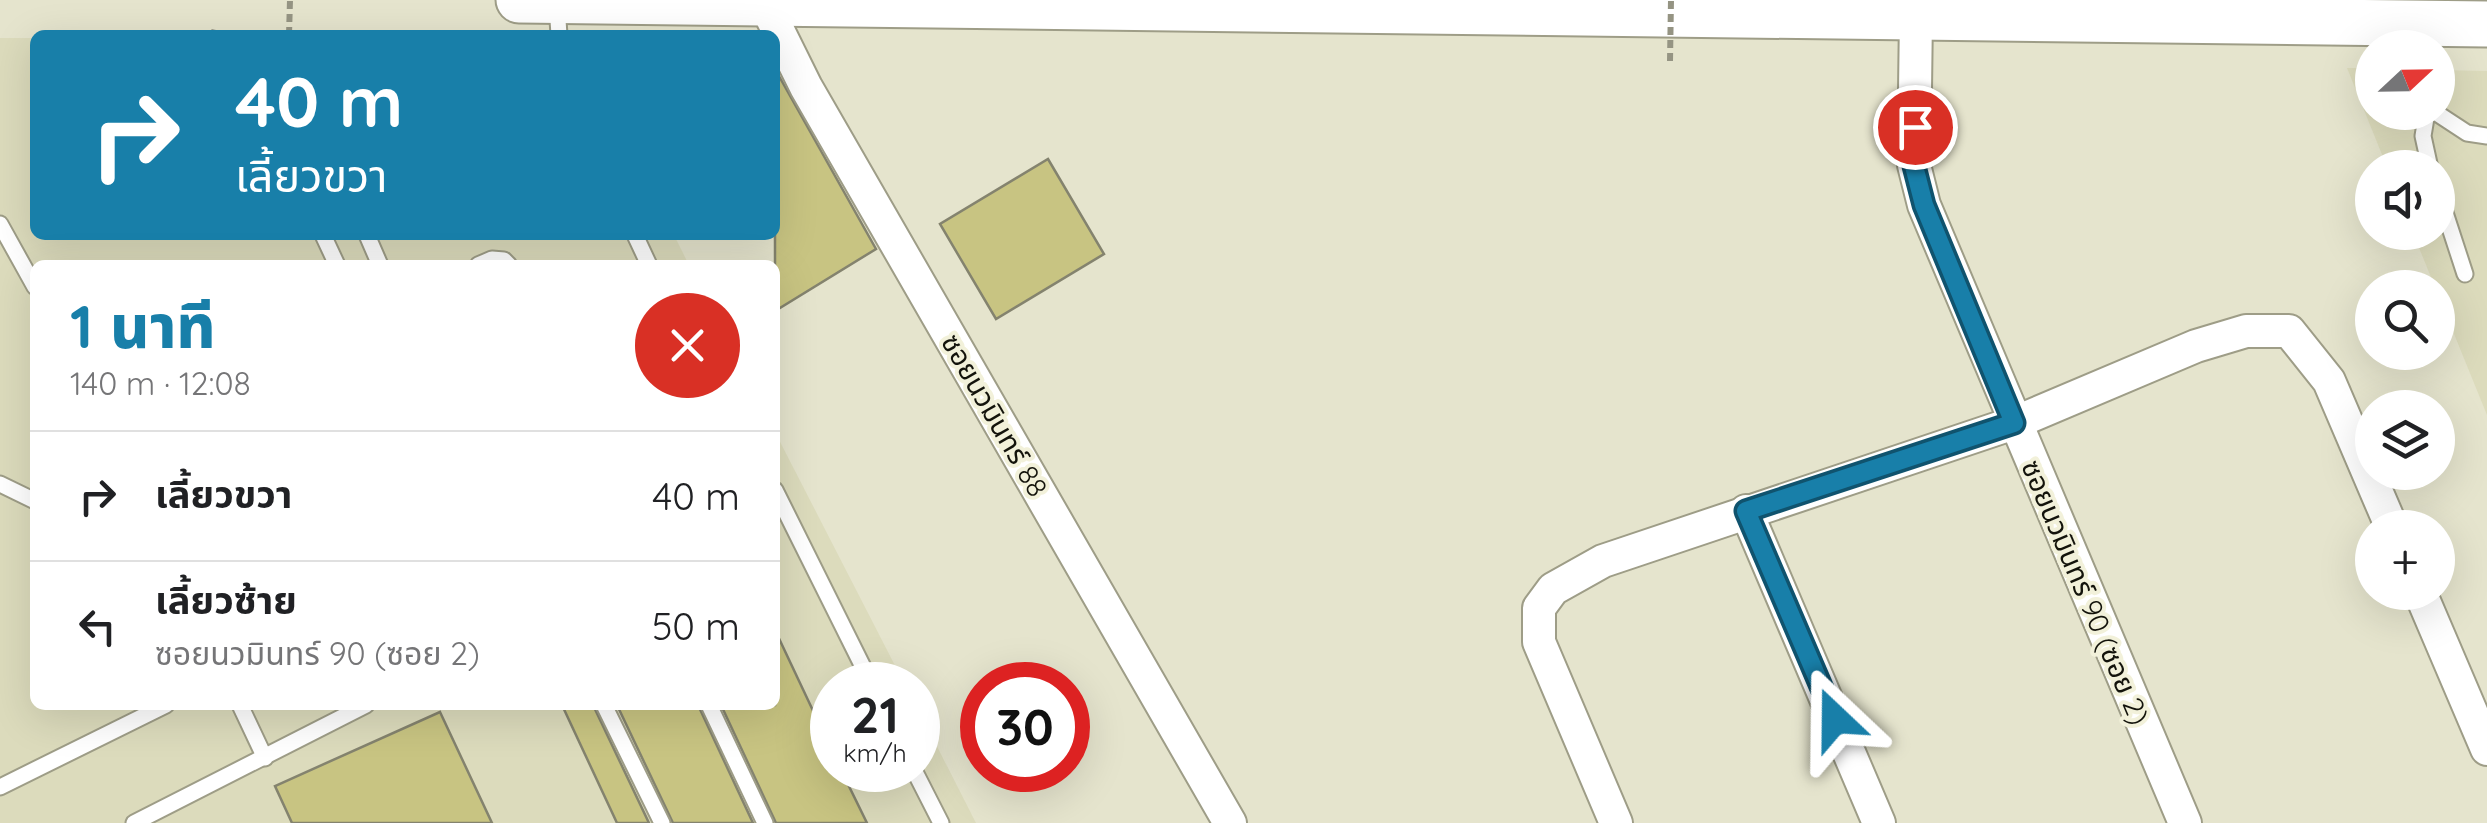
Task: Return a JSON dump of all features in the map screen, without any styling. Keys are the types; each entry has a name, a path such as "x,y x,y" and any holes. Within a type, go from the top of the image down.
{"main road":[{"path":"519,0 1916,15 2413,29 2487,24"}],"street":[{"name":"ซอยนวมินทร์ 88","path":"765,2 779,30"},
{"name":"ซอยนวมินทร์ 90 (ซอย 2)","path":"1916,15 1914,166 1924,205 2185,823"},
{"name":"ซอยนวมินทร์ 88","path":"780,32 816,104 1230,823"},
{"path":"1616,823 1539,642 1539,608 1554,589 1603,561 2014,423 2196,346 2246,331 2289,331 2329,381 2384,510"},
{"path":"1746,511 1879,823"},
{"path":"2428,610 2487,749"}],"lane":[{"path":"556,0 559,30"},
{"path":"2455,126 2467,134 2487,136"},
{"path":"0,224 30,278"},
{"path":"2455,245 2464,274"},
{"path":"0,484 30,499"},
{"path":"780,500 861,662"},
{"path":"0,787 156,710"},
{"path":"242,710 265,758"},
{"path":"134,823 356,710"},
{"path":"606,710 662,823"},
{"path":"712,710 765,823"},
{"path":"925,792 941,823"}],"path":[{"path":"289,30 290,0"},
{"path":"1670,62 1671,0"}],"shaded area":[{"path":"0,38 30,38 30,240 676,240 686,260 30,260 30,710 780,710 780,442 893,662 810,662 810,792 940,792 940,752 976,823 0,823"},
{"path":"2347,68 2355,68 2355,88"},
{"path":"2455,70 2487,71 2487,415 2455,336 2455,270 2428,270 2420,250 2455,250 2455,150 2380,150 2372,130 2455,130"}],"building":[{"path":"780,78 876,249 780,308 780,260 775,260 775,240 780,240"},
{"path":"1048,159 1104,254 996,319 940,224"},
{"path":"780,641 810,704 810,792 852,792 867,823 776,823 723,710 780,710"},
{"path":"564,710 595,710 649,823 617,823"},
{"path":"619,710 700,710 753,823 673,823"},
{"path":"440,712 492,823 292,823 275,786"}],"route":[{"path":"1835,719 1746,511 2014,423 1924,205 1914,166 1915,127"}]}
